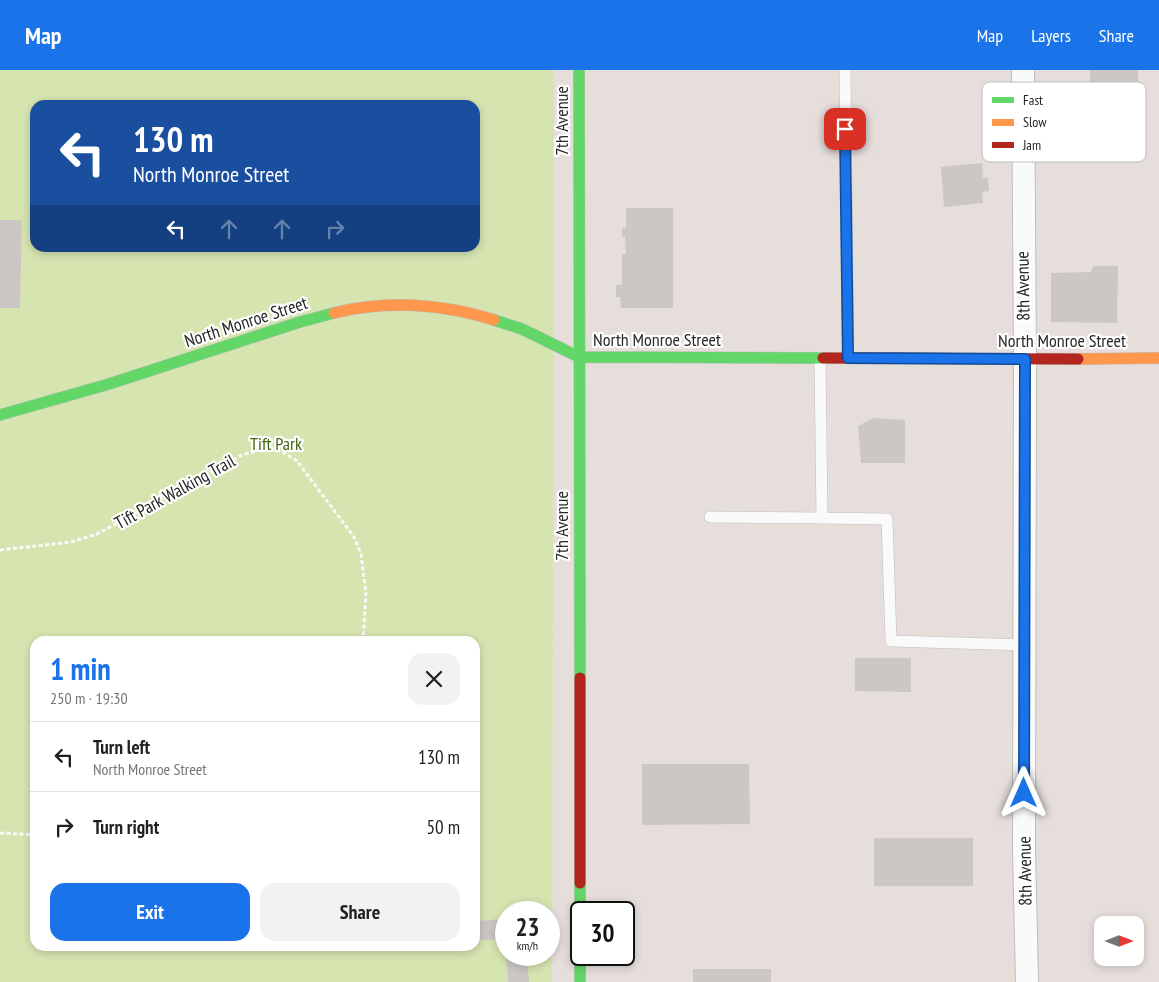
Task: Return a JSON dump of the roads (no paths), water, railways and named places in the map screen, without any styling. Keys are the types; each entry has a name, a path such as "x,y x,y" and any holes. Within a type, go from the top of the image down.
{"street":[{"name":"7th Avenue","path":"579,70 580,982"},
{"name":"8th Avenue","path":"1023,162 1025,359 1024,849 1026,982"},
{"name":"North Monroe Street","path":"0,415 92,390 310,319 360,308 386,305 427,307 472,315 521,328 579,357 1159,358"}],"lane":[{"path":"844,70 848,358"},
{"path":"820,358 822,518"},
{"path":"710,517 887,519 891,641 1024,646"}],"park label":[{"name":"Tift Park","path":"276,444"}]}
